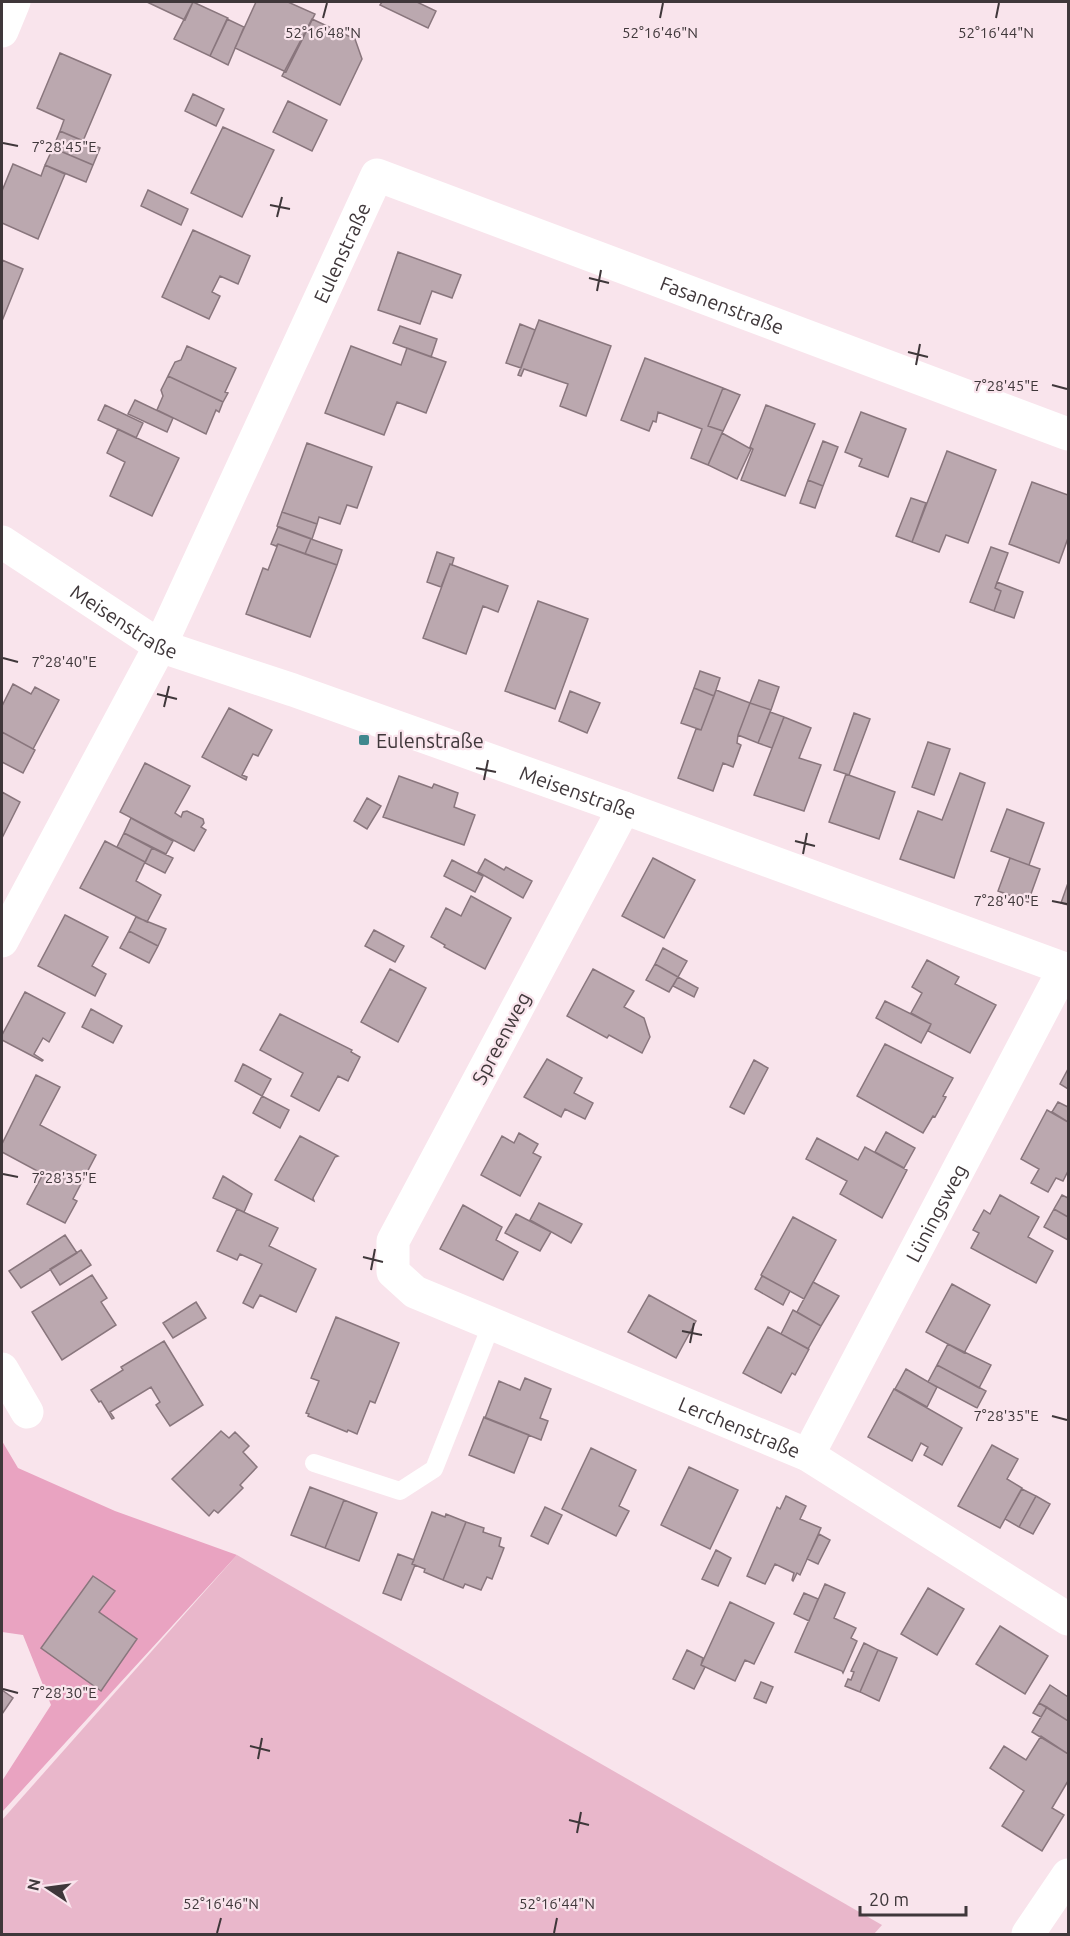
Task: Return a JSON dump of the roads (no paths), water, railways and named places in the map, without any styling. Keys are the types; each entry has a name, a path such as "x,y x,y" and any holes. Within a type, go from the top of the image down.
{"street":[{"path":"2,31 14,2"},
{"name":"Fasanenstraße","path":"377,175 1068,434"},
{"name":"Eulenstraße","path":"2,941 160,646 377,175"},
{"name":"Meisenstraße","path":"2,542 160,646 293,690 624,808 1066,970"},
{"name":"Spreenweg","path":"393,1272 393,1241 624,808"},
{"name":"Lüningsweg","path":"808,1455 1066,970"},
{"name":"Lerchenstraße","path":"393,1272 415,1292 808,1455 1068,1619"},
{"path":"2,1369 27,1412"},
{"path":"1028,1935 1068,1875"}],"lane":[{"path":"314,1464 400,1491 434,1469 492,1323"}],"place":[{"name":"Eulenstraße","path":"364,740"}]}
